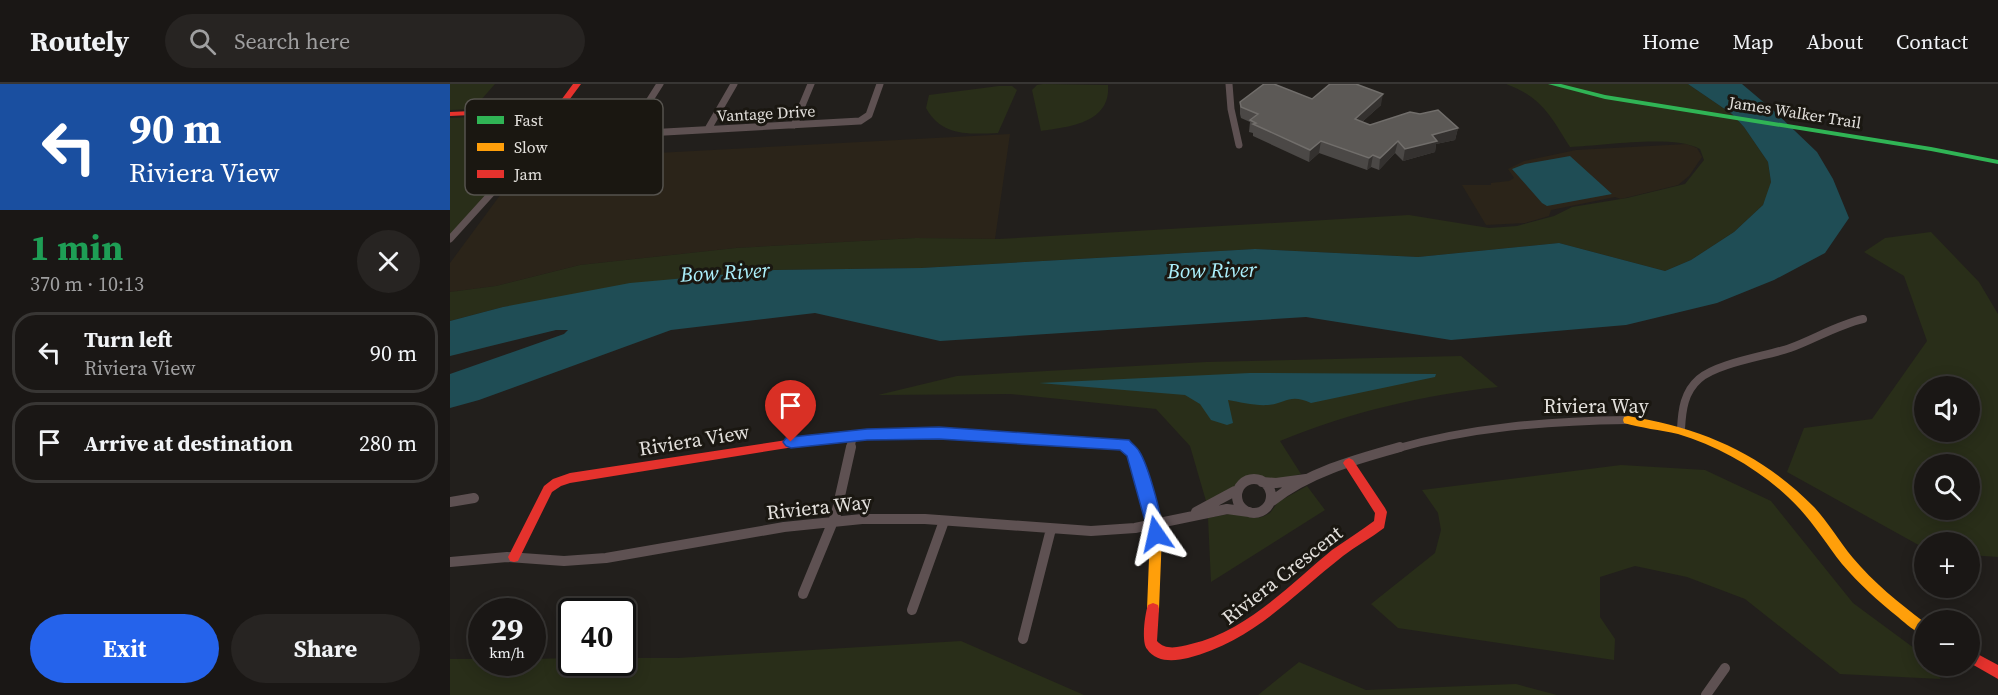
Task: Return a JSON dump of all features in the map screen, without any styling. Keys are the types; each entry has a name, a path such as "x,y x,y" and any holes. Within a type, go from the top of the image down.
{"street":[{"path":"566,99 577,84"},
{"path":"651,99 660,84"},
{"path":"708,129 734,84"},
{"path":"794,125 811,84"},
{"name":"Vantage Drive","path":"663,132 866,119 880,84"},
{"path":"1229,84 1231,109 1239,145"},
{"name":"James Walker Trail","path":"1552,84 1605,97 1931,149 1998,162"},
{"path":"450,114 465,113"},
{"path":"450,238 489,195"},
{"path":"1681,429 1683,402 1687,392 1696,380 1708,372 1792,347 1845,323 1863,319"},
{"name":"Riviera Way","path":"450,562 514,557 564,561 606,558 784,527 886,518 944,520 1051,529 1113,530 1227,509 1261,512 1272,501 1306,479 1411,443 1474,430 1541,423 1628,420 1681,429 1734,451 1779,480 1811,512 1840,552 1867,582 1914,622"},
{"name":"Riviera View","path":"514,557 548,489 562,480 779,444 853,436 939,433 1124,445 1133,453 1154,524"},
{"path":"802,594 834,521 853,436"},
{"name":"Riviera Crescent","path":"1154,524 1156,567 1149,635 1151,646 1156,652 1165,655 1207,649 1236,635 1340,551 1380,524 1381,512 1349,463"},
{"name":"Riviera Way","path":"1193,515 1235,491 1242,483 1259,481 1276,483 1306,479"},
{"path":"1259,481 1272,491 1272,501"},
{"path":"1235,491 1234,496 1239,506 1249,512"},
{"path":"450,502 474,498"},
{"path":"912,610 944,520"},
{"path":"1023,639 1051,529"},
{"path":"1980,662 1998,672"},
{"path":"1706,695 1725,668"}],"shaded area":[{"path":"1010,134 995,239 916,238 736,248 580,265 496,286 450,292 450,263 500,195 663,195 663,153"},
{"path":"1687,144 1697,148 1702,157 1689,176 1678,185 1621,199 1615,197 1551,210 1549,216 1525,223 1486,225 1462,185 1491,185 1491,183 1509,181 1514,178 1508,169 1524,161 1576,150"}],"green space":[{"path":"450,84 495,84 482,99 465,99 465,109 450,110"},
{"path":"1506,84 1688,84 1732,114 1744,127 1768,162 1771,182 1768,194 1763,205 1734,232 1691,260 1665,271 1559,243 1418,257 1255,249 921,268 774,270 503,307 450,321 450,292 496,286 580,265 736,248 916,238 999,239 1409,215 1489,228 1517,226 1554,216 1572,207 1627,198 1685,184 1704,160 1700,149 1673,142 1570,147 1551,117 1537,102 1529,95"},
{"path":"1037,85 1108,85 1107,98 1103,108 1086,121 1041,131 1032,90"},
{"path":"1012,86 1017,90 998,133 977,134 948,129 932,117 926,108 929,95"},
{"path":"465,117 465,195 490,195 450,239 450,210 450,118"},
{"path":"1931,232 1979,282 1998,314 1998,557 1980,556 1980,532 1914,532 1914,542 1787,472 1804,428 1872,419 1927,341 1904,276 1864,252 1885,238"},
{"path":"1461,356 1498,387 1387,406 1333,421 1280,441 1301,474 1275,480 1257,476 1246,478 1232,491 1206,501 1190,446 1156,409 1010,394 878,395 957,376 1206,362"},
{"path":"1621,465 1705,470 1771,501 1853,603 1914,648 1914,676 1938,676 1941,679 1840,674 1745,599 1687,577 1635,566 1600,577 1600,617 1615,639 1614,660 1398,628 1371,604 1435,553 1441,530 1438,513 1422,490"},
{"path":"1307,486 1325,510 1211,582 1208,518 1234,513 1254,518 1262,517 1270,513 1278,502"},
{"path":"961,641 1084,695 450,695 450,659 468,659 468,676 546,676 546,659 558,658 558,676 636,676 636,658 678,658"},
{"path":"1299,662 1366,690 1516,684 1557,695 1258,695"}],"water":[{"name":"Bow River","path":"1688,84 1742,84 1817,152 1833,179 1849,218 1825,253 1774,280 1717,303 1626,325 1451,340 1306,317 940,341 815,313 671,330 479,400 450,408 450,374 564,334 568,330 556,330 450,356 450,321 503,307 630,283 774,270 921,268 1255,249 1418,257 1559,243 1665,271 1691,260 1734,232 1763,205 1771,182 1768,162 1744,127 1732,114"},
{"path":"1570,156 1612,194 1547,206 1512,169 1525,164"},
{"path":"1250,373 1436,374 1435,377 1311,403 1293,399 1263,405 1228,400 1233,423 1227,425 1211,420 1200,404 1185,395 1039,383"}],"building":[{"path":"1264,84 1274,84 1312,99 1330,84 1356,84 1383,94 1355,119 1370,125 1410,112 1420,114 1438,110 1458,128 1432,135 1437,141 1405,149 1398,141 1380,158 1373,155 1369,158 1321,141 1310,150 1253,124 1256,123 1250,120 1258,114 1241,107 1240,102"}],"traffic: fast":[{"path":"1552,84 1605,97 1931,149 1998,162"}],"traffic: slow":[{"path":"1628,420 1654,424 1704,439 1728,449 1772,476 1811,512 1868,583 1914,621"},
{"path":"800,442 867,435 958,434 1124,445 1133,453 1156,534 1153,609"}],"traffic: jam":[{"path":"566,99 577,84"},
{"path":"450,114 465,113"},
{"path":"514,557 548,489 557,482 570,478 800,442"},
{"path":"1153,609 1150,643 1156,650 1168,654 1205,647 1247,627 1266,613 1338,553 1380,524 1381,512 1349,463"},
{"path":"1980,662 1998,672"}],"route":[{"path":"791,442 898,433 939,433 1128,446 1133,453 1147,495 1156,534"}]}
